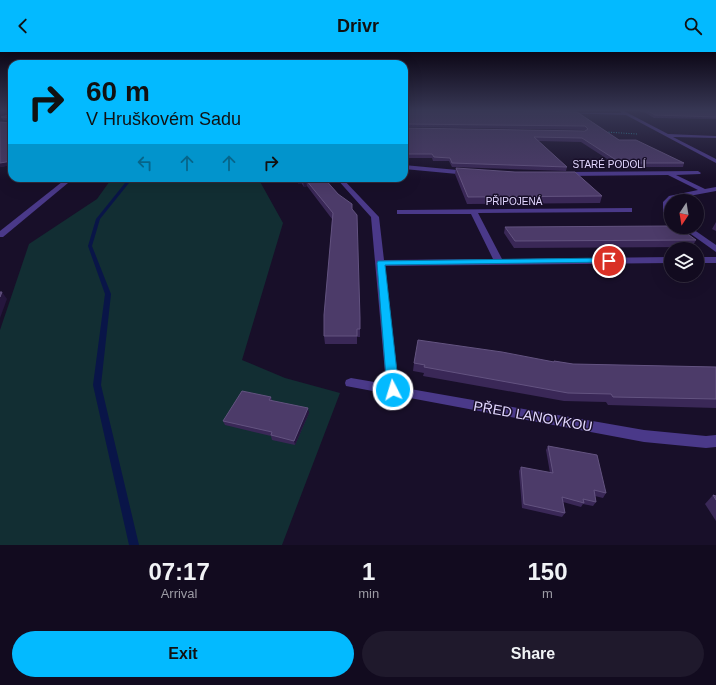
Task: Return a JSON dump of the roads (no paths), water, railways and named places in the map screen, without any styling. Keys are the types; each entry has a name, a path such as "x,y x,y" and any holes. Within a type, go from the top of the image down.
{"street":[{"path":"662,133 716,161"},
{"path":"666,135 716,136"},
{"path":"408,167 475,173"},
{"name":"STARÉ PODOLÍ","path":"556,174 698,173"},
{"name":"STARÉ PODOLÍ","path":"670,174 704,191"},
{"path":"0,235 65,182"},
{"path":"343,182 375,217 381,263 393,390"},
{"path":"688,194 716,189"},
{"name":"PŘIPOJENÁ","path":"400,212 629,210"},
{"path":"472,211 499,262"},
{"path":"695,234 716,249"},
{"path":"381,263 664,260"},
{"path":"704,260 716,260"},
{"name":"PŘED LANOVKOU","path":"351,383 644,436 706,442 716,441"}],"waterway":[{"path":"128,182 98,219 90,246 108,294 97,385 134,545"}]}
